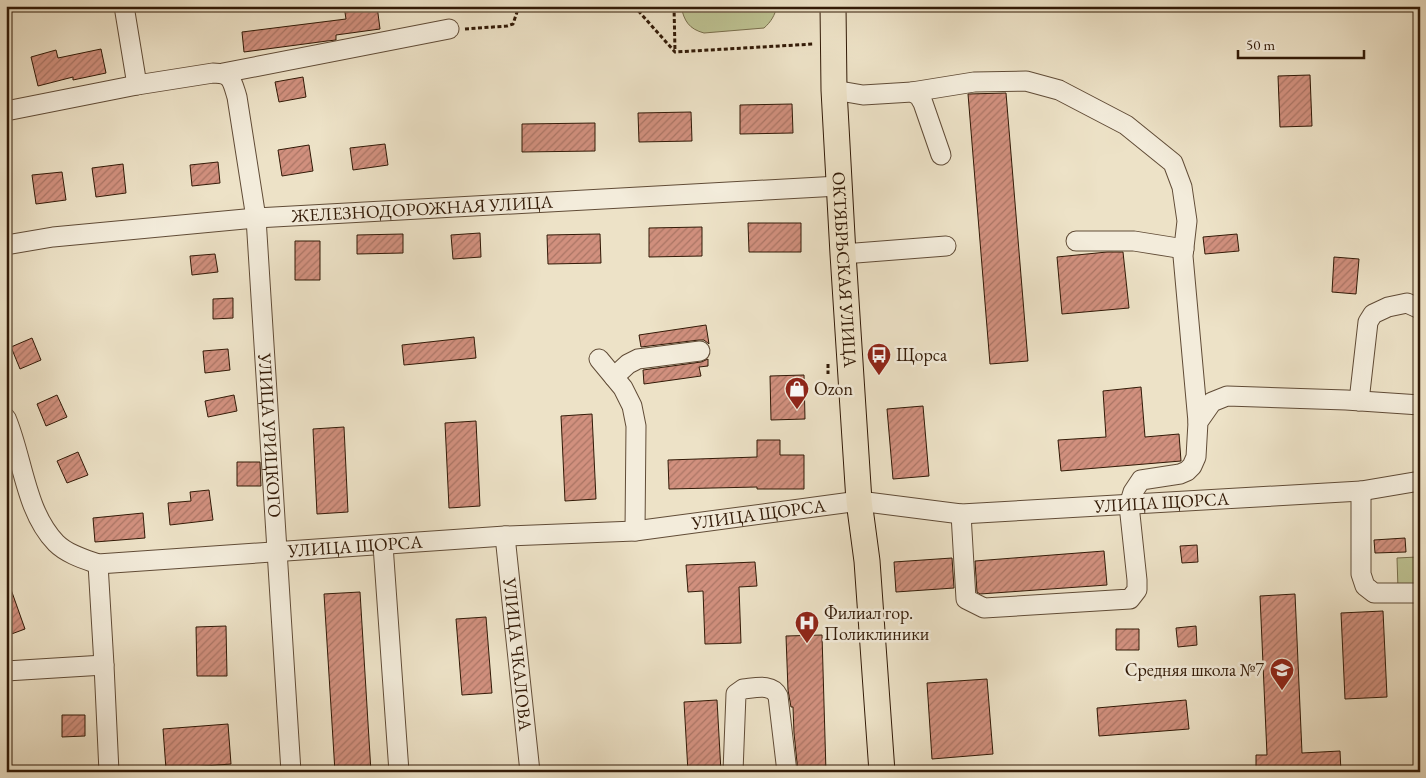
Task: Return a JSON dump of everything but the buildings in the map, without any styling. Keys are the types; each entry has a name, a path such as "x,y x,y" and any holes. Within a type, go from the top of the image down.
{"main road":[{"name":"ОКТЯБРЬСКАЯ УЛИЦА","path":"833,6 834,90 843,254 859,501 866,561 882,772"}],"street":[{"path":"124,6 137,85"},
{"path":"6,112 137,85 223,73 449,29"},
{"name":"УЛИЦА УРИЦКОГО","path":"223,73 232,79 237,97 256,218 291,772"},
{"path":"834,90 863,95 912,92 974,82 1026,81 1059,90 1126,125 1173,163 1182,187 1186,221 1183,256 1198,422 1196,457 1192,466 1187,471 1180,474 1140,480 1133,492 1129,505 1137,590 1130,599 984,608 966,599 961,514"},
{"path":"912,92 919,96 923,103 941,155"},
{"name":"ЖЕЛЕЗНОДОРОЖНАЯ УЛИЦА","path":"6,245 53,237 256,218 839,186"},
{"path":"1076,241 1134,241 1184,249"},
{"path":"843,254 946,246"},
{"path":"1359,400 1368,322 1373,314 1388,307 1407,303 1420,309"},
{"path":"614,376 628,364 638,359 700,350"},
{"path":"599,359 623,388 632,406 636,426 635,531"},
{"path":"1198,422 1212,402 1227,396 1359,400 1420,405"},
{"path":"6,418 33,504 43,526 58,544 78,557 98,564 109,772"},
{"name":"УЛИЦА ЩОРСА","path":"98,564 505,536 635,531 859,501 961,514 1361,491 1420,481"},
{"path":"1361,491 1361,574 1365,586 1374,593 1419,593"},
{"name":"УЛИЦА ЧКАЛОВА","path":"505,536 530,772"},
{"path":"383,545 399,772"},
{"path":"6,671 104,665"},
{"path":"734,772 736,694 743,689 770,688 776,691 778,696 787,772"}],"path":[{"path":"449,29 475,30 507,26 513,24 519,6"},
{"path":"634,6 675,52"},
{"path":"674,6 675,52"},
{"path":"675,52 816,44"}],"green space":[{"path":"681,6 777,6 772,18 764,28 704,33 688,24"},
{"path":"1417,557 1419,588 1398,589 1397,558"}],"place":[{"name":"Щорса","path":"879,376"},
{"name":"Ozon","path":"797,410"},
{"name":"Филиал гор. Поликлиники","path":"807,644"},
{"name":"Средняя школа №7","path":"1282,691"}]}
